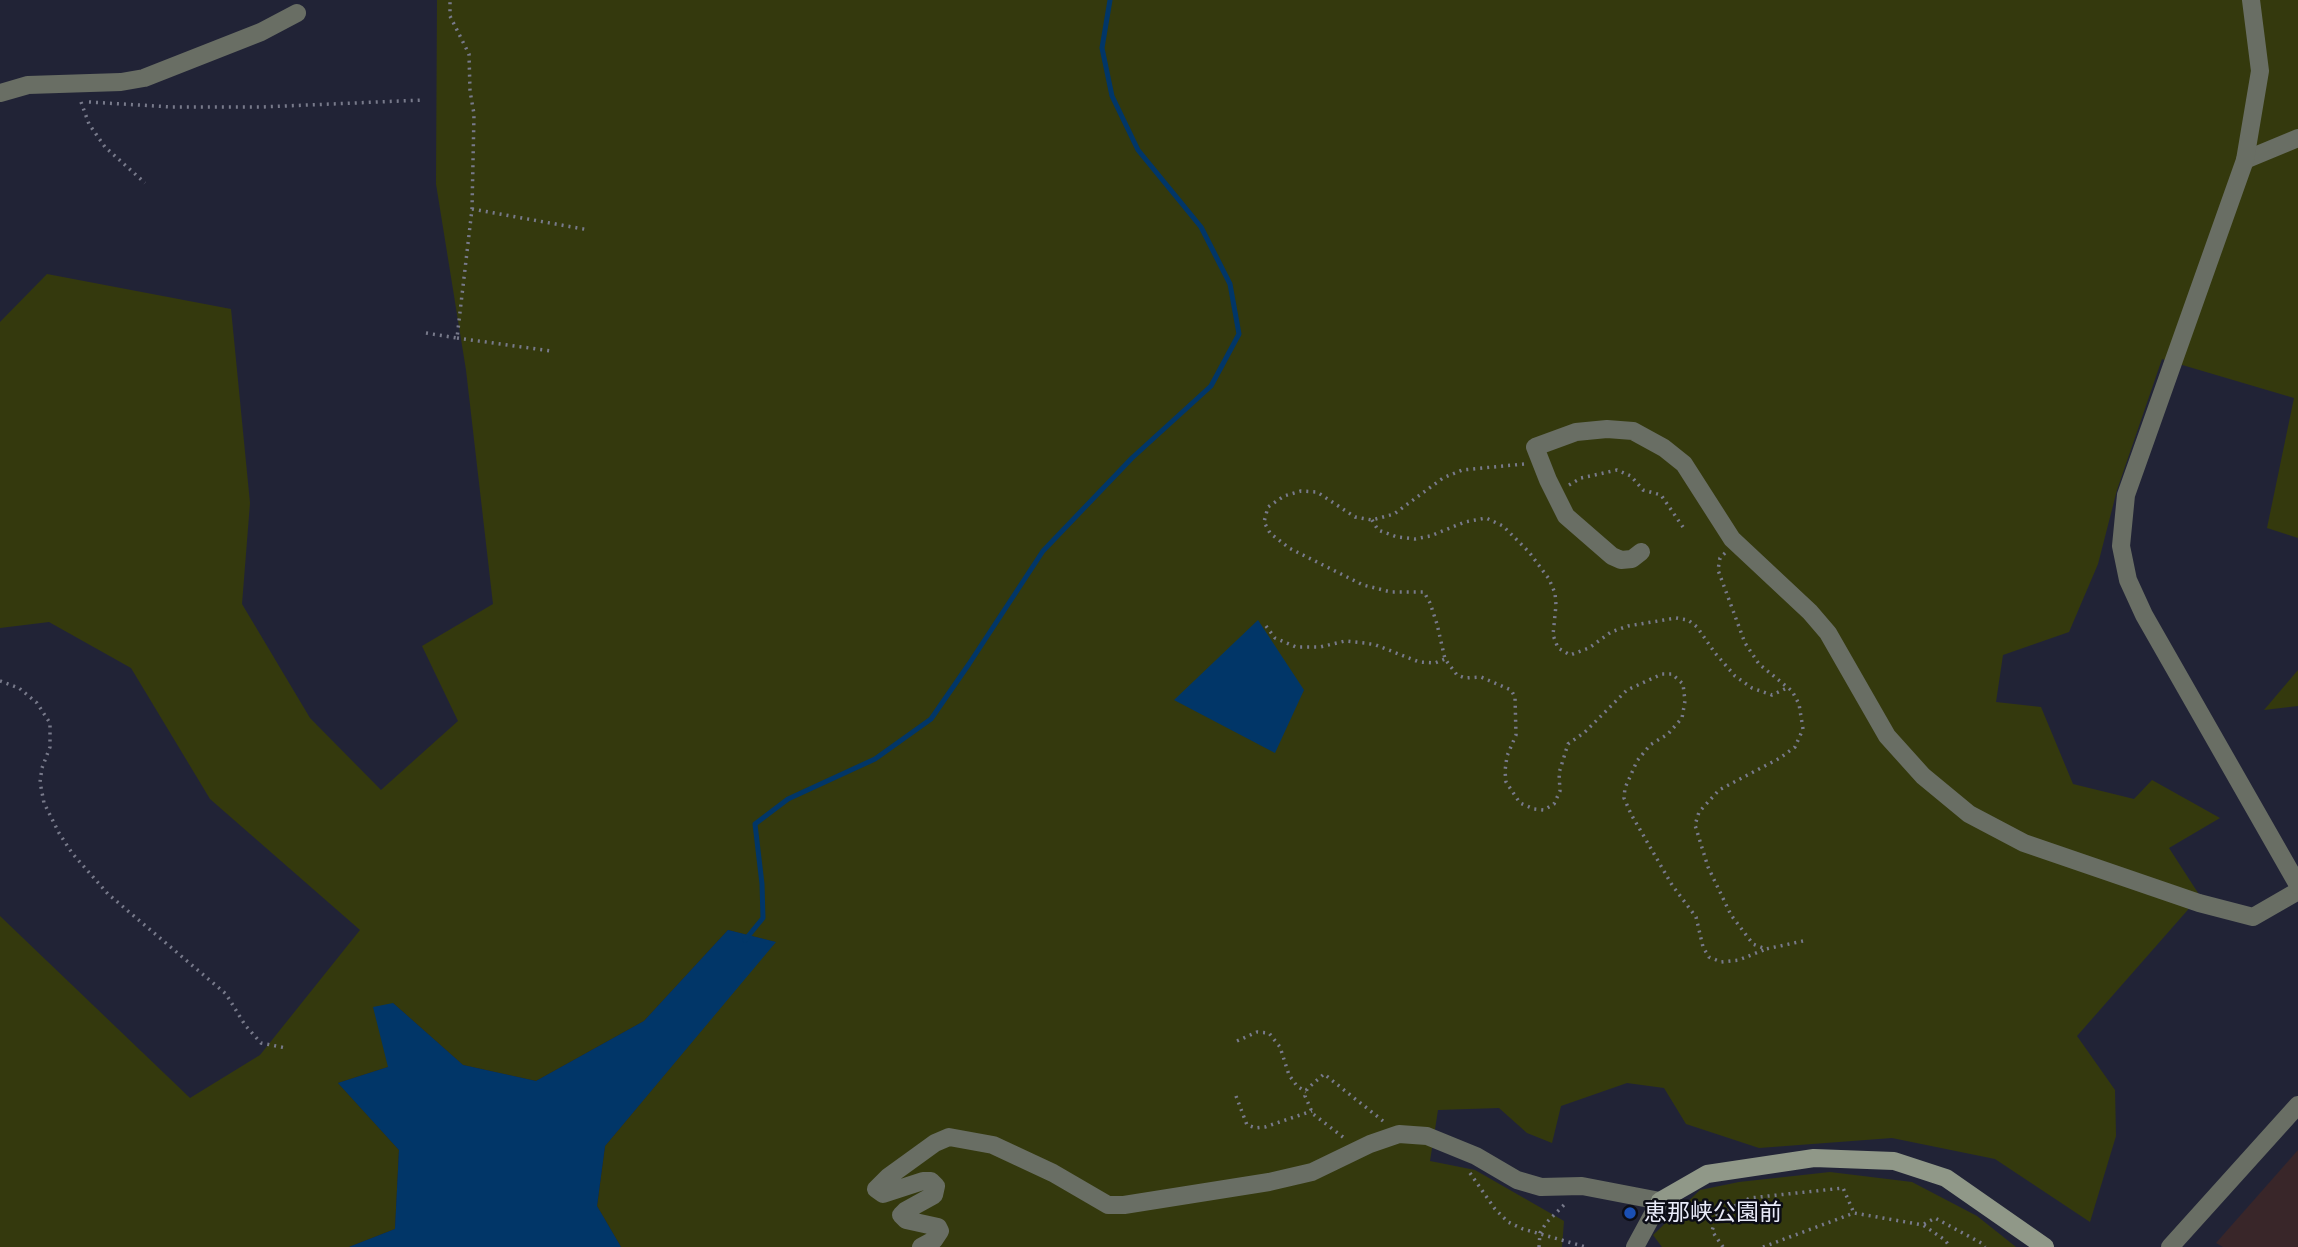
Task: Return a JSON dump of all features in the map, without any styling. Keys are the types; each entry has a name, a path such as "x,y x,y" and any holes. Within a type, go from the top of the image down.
{"main road":[{"path":"1660,1201 1707,1174 1814,1158 1894,1161 1946,1178 2045,1247"}],"street":[{"path":"1641,552 1632,559 1621,560 1612,556 1566,516 1535,447 1576,432 1607,429 1633,431 1664,448 1684,464 1738,544 1828,632 1886,736 1923,776 1969,814 2024,843 2199,903 2253,918 2298,888 2144,615 2128,580 2121,546 2126,495 2245,160 2260,71 2251,0"},
{"path":"0,93 28,85 121,82 144,78 261,32 297,13"},
{"path":"2245,160 2298,138"},
{"path":"2170,1247 2298,1104"},
{"path":"920,1247 934,1240 940,1231 938,1227 906,1220 901,1215 905,1210 934,1195 936,1186 931,1181 923,1181 883,1194 876,1189 935,1143 949,1137 993,1144 1053,1173 1108,1205 1124,1205 1312,1172 1359,1149 1399,1134 1427,1136 1476,1156 1517,1181 1541,1187 1574,1187 1660,1201 1635,1247"}],"path":[{"path":"450,0 450,16 469,54 474,114 472,209 457,338"},
{"path":"145,183 105,147 89,124 81,102 185,107 423,100"},
{"path":"472,209 589,230"},
{"path":"426,333 551,351"},
{"path":"1541,461 1462,470 1443,478 1394,514 1372,520 1355,517 1317,492 1301,491 1284,496 1268,506 1264,522 1270,533 1289,548 1363,585 1391,592 1423,592 1430,603 1445,659 1457,675 1465,678 1481,677 1511,690 1515,697 1516,735 1507,756 1506,782 1520,803 1534,809 1544,810 1554,804 1560,791 1559,773 1568,744 1585,732 1627,690 1662,674 1672,674 1683,684 1685,701 1682,718 1637,761 1625,788 1624,798 1631,814 1672,885 1696,917 1703,947 1709,957 1721,962 1739,960 1766,949 1803,941"},
{"path":"1554,493 1581,478 1617,470 1631,476 1643,490 1661,495 1685,530"},
{"path":"1372,520 1378,530 1397,537 1415,539 1465,522 1486,518 1503,526 1529,552 1549,579 1555,593 1556,605 1553,635 1558,648 1570,655 1589,648 1611,632 1628,626 1676,618 1688,620 1697,626 1735,676 1752,688 1772,695 1787,688"},
{"path":"1738,544 1720,558 1718,570 1745,643 1759,664 1792,691 1799,704 1803,729 1795,747 1780,758 1719,790 1699,812 1695,825 1708,867 1731,915 1753,944 1766,949"},
{"path":"1266,626 1275,638 1296,647 1320,647 1345,641 1376,645 1419,662 1434,663 1445,659"},
{"path":"0,681 19,688 37,703 50,723 50,747 41,768 40,782 44,803 72,853 108,894 226,994 245,1025 261,1043 286,1048"},
{"path":"1237,1041 1257,1032 1269,1033 1280,1047 1289,1075 1297,1086 1306,1092"},
{"path":"1359,1149 1312,1111 1305,1096 1307,1088 1324,1074 1399,1134"},
{"path":"1236,1096 1247,1125 1256,1128 1265,1128 1312,1111"},
{"path":"1457,1148 1458,1156 1495,1209 1508,1222 1586,1247"},
{"path":"1539,1247 1539,1233 1570,1198 1574,1187"},
{"path":"1723,1247 1712,1231 1717,1215 1750,1198 1843,1188 1854,1213"},
{"path":"1763,1247 1854,1213 1923,1224 1950,1247"},
{"path":"1923,1224 1935,1218 1985,1247"}],"shaded area":[{"path":"2298,1150 2298,1247 2223,1247 2216,1243"}],"green space":[{"path":"437,0 2298,0 2298,538 2267,528 2294,398 2162,359 2117,490 2098,564 2069,632 2003,655 1996,702 2041,707 2073,784 2134,799 2152,780 2220,818 2169,848 2200,896 2077,1036 2115,1090 2116,1136 2090,1222 1995,1159 1892,1138 1759,1148 1686,1124 1664,1088 1627,1083 1561,1106 1552,1143 1527,1133 1499,1108 1438,1110 1430,1161 1475,1170 1564,1221 1562,1247 621,1247 597,1206 605,1146 775,942 728,930 644,1021 536,1081 463,1065 393,1003 388,1067 338,1083 399,1150 395,1229 349,1247 0,1247 0,916 190,1098 260,1055 360,930 210,799 131,668 49,622 0,628 0,322 47,274 231,309 250,503 242,604 310,718 381,790 458,721 422,646 493,604 466,370 436,184"},
{"path":"2298,670 2298,706 2264,710"},
{"path":"1830,1172 1912,1182 1977,1216 2016,1247 1662,1247 1653,1235 1700,1190 1739,1182"}],"water":[{"path":"1258,620 1304,690 1275,753 1174,700"},
{"path":"728,930 776,942 605,1146 597,1206 621,1247 349,1247 395,1229 399,1150 338,1083 388,1067 373,1007 393,1003 463,1065 536,1081 644,1021"}],"waterway":[{"path":"745,940 763,918 755,824 788,799 875,759 931,719 1043,551 1132,458 1211,386 1239,334 1230,284 1201,227 1138,150 1112,96 1102,48 1110,0"}],"place":[{"name":"恵那峡公園前","path":"1630,1213"}]}
